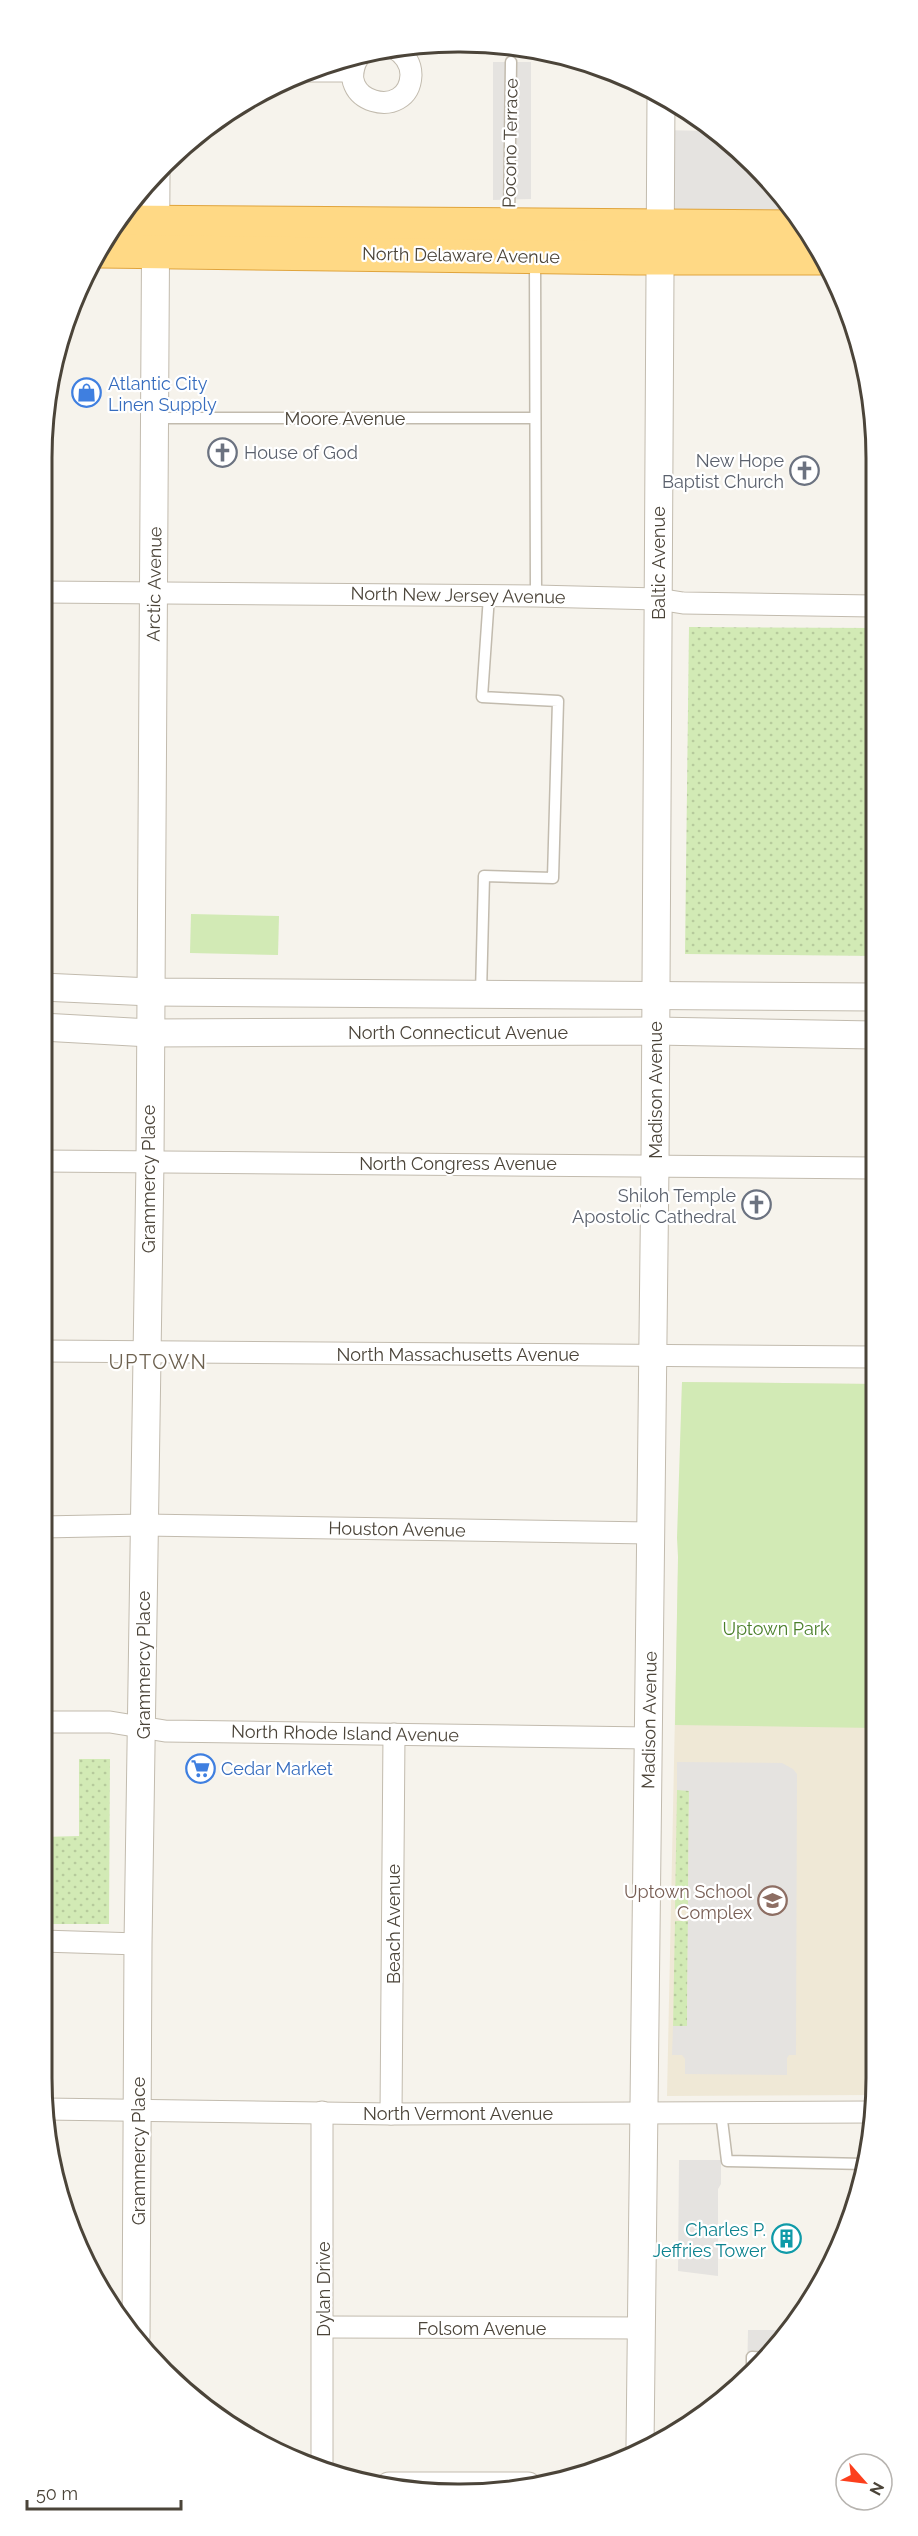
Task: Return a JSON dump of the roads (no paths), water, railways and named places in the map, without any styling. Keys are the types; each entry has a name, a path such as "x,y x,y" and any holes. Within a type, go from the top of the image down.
{"highway":[{"name":"North Delaware Avenue","path":"127,225 155,236 535,255 792,227"},
{"name":"North Delaware Avenue","path":"112,248 155,236 509,225 812,257"}],"street":[{"path":"356,66 354,81 358,90 372,102 391,102 400,97 410,81 411,72 404,56"},
{"name":"Baltic Avenue","path":"655,994 661,106"},
{"name":"Arctic Avenue","path":"151,992 156,188"},
{"name":"North New Jersey Avenue","path":"52,592 658,598 683,603 866,606"},
{"path":"52,987 151,992 866,997"},
{"name":"Grammercy Place","path":"136,2323 138,1944 143,1726 151,992"},
{"name":"Madison Avenue","path":"640,2441 656,1165 655,994"},
{"name":"North Connecticut Avenue","path":"52,1028 150,1033 655,1031 866,1035"},
{"name":"North Congress Avenue","path":"52,1161 866,1168"},
{"name":"North Massachusetts Avenue","path":"52,1351 866,1357"},
{"name":"Houston Avenue","path":"52,1527 144,1525 650,1533"},
{"name":"North Rhode Island Avenue","path":"52,1722 110,1722 165,1731 649,1738"},
{"name":"Beach Avenue","path":"391,2114 394,1734"},
{"path":"52,1941 138,1944"},
{"name":"North Vermont Avenue","path":"54,2109 391,2114 864,2112"},
{"name":"Dylan Drive","path":"322,2112 322,2460"},
{"name":"Folsom Avenue","path":"323,2327 642,2328"}],"lane":[{"name":"Pocono Terrace","path":"509,225 511,62"},
{"path":"535,255 536,596"},
{"name":"Moore Avenue","path":"155,418 535,418"},
{"path":"481,994 484,876 553,878 558,701 482,697 489,596"},
{"path":"721,2112 727,2161 856,2164"}],"place":[{"name":"Atlantic City Linen Supply","path":"87,393"},
{"name":"House of God","path":"223,452"},
{"name":"New Hope Baptist Church","path":"805,470"},
{"name":"Shiloh Temple Apostolic Cathedral","path":"757,1205"},
{"name":"Cedar Market","path":"200,1768"},
{"name":"Uptown School Complex","path":"773,1901"},
{"name":"Charles P. Jeffries Tower","path":"787,2239"}],"district":[{"name":"UPTOWN","path":"158,1362"}],"park label":[{"name":"Uptown Park","path":"776,1628"}]}
